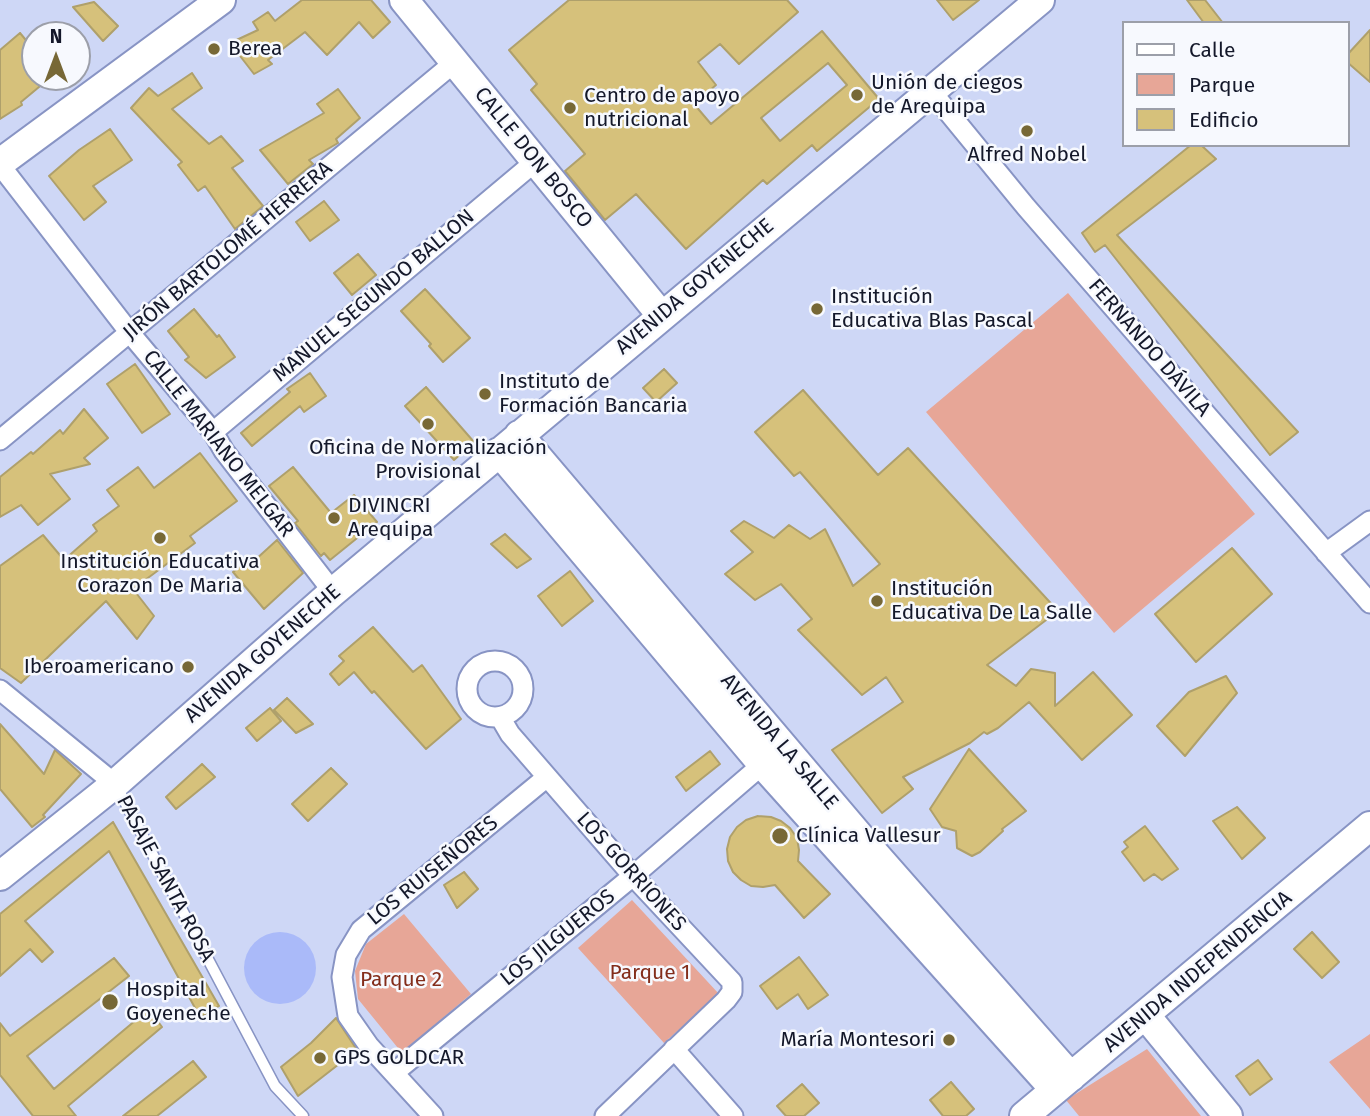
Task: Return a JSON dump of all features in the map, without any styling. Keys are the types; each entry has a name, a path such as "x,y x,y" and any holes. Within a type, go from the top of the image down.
{"main road":[{"path":"0,164 221,0"},
{"name":"CALLE DON BOSCO","path":"404,0 662,315"},
{"name":"AVENIDA GOYENECHE","path":"0,876 115,784 333,592 1040,0"},
{"name":"AVENIDA LA SALLE","path":"509,444 773,756 1063,1084"},
{"name":"AVENIDA INDEPENDENCIA","path":"1024,1116 1370,826"},
{"path":"1146,1016 1228,1116"}],"street":[{"name":"JIRÓN BARTOLOMÉ HERRERA","path":"0,440 455,62"},
{"name":"FERNANDO DÁVILA","path":"931,91 1026,207 1370,603"},
{"name":"MANUEL SEGUNDO BALLON","path":"213,432 536,161"},
{"name":"CALLE MARIANO MELGAR","path":"0,164 130,333 213,432 224,451 333,592"},
{"path":"1326,553 1370,521"},
{"path":"0,690 115,784"},
{"name":"LOS GORRIONES","path":"500,717 510,734 547,778 633,876 732,982 732,992 726,1000 674,1049"},
{"name":"LOS JILGUEROS","path":"394,1072 633,876 773,756"},
{"name":"LOS RUISEÑORES","path":"432,1116 369,1046 348,1016 342,977 346,955 361,930 547,778"},
{"path":"605,1116 674,1049 733,1116"}],"lane":[{"name":"PASAJE SANTA ROSA","path":"115,784 275,1086 303,1116"}],"green space":[{"path":"1068,293 1255,514 1114,633 926,412"},
{"name":"Parque 1","path":"632,900 719,994 664,1043 578,948"},
{"name":"Parque 2","path":"404,914 471,994 402,1053 358,999 355,971 366,944"},
{"path":"1370,1034 1370,1109 1329,1062"},
{"path":"1147,1049 1201,1116 1079,1116 1066,1100"}],"water":[{"path":"287,932 306,942 314,954 314,982 306,994 294,1002 273,1004 254,994 246,982 244,961 254,942 266,934"}],"building":[{"path":"302,0 371,0 390,22 373,38 359,22 327,55 305,32 268,60 272,64 254,74 230,43 258,30 253,22 268,12 275,21"},
{"path":"569,0 787,0 798,12 739,64 720,44 698,62 716,85 694,104 711,124 822,31 879,99 817,151 812,145 767,184 763,180 686,249 636,194 605,220 565,171 585,154 531,90 537,84 509,50","holes":["828,63 847,85 780,141 761,118"]},
{"path":"937,0 979,0 953,20"},
{"path":"1187,0 1205,0 1221,21 1203,21"},
{"path":"94,2 118,26 103,41 91,27 91,21 85,21 73,7"},
{"path":"1370,30 1370,82 1349,64 1349,53"},
{"path":"20,33 21,91 34,91 21,102 22,105 0,119 0,50"},
{"path":"192,73 202,88 172,109 209,144 221,136 243,161 232,168 263,206 235,229 205,186 198,191 178,165 182,162 131,108 149,88 158,96"},
{"path":"338,89 360,118 336,139 338,143 309,160 313,164 288,184 260,150 324,113 317,104"},
{"path":"110,129 132,160 93,186 106,202 84,220 49,176 79,150"},
{"path":"1189,147 1203,147 1216,159 1117,235 1298,432 1270,455 1105,245 1095,252 1082,233"},
{"path":"324,201 339,220 310,241 296,222"},
{"path":"358,254 376,275 352,295 334,273"},
{"path":"425,289 470,338 443,362 429,346 431,344 401,311"},
{"path":"194,309 217,337 219,335 235,357 206,378 185,360 189,357 168,331"},
{"path":"135,364 170,414 142,433 107,384"},
{"path":"664,369 677,383 656,402 643,388"},
{"path":"310,373 326,396 304,412 300,406 252,446 241,433 290,392 287,389"},
{"path":"426,387 474,442 454,460 405,406"},
{"path":"803,390 878,475 908,448 1058,611 987,665 1016,686 1031,669 1055,673 1055,706 1093,672 1132,715 1082,760 1029,702 998,728 987,734 984,732 970,743 903,777 913,789 882,813 832,750 903,702 886,677 862,695 798,630 812,619 781,584 755,600 725,574 753,552 731,531 744,521 774,538 789,525 810,539 825,529 853,586 880,564 800,472 794,476 755,432"},
{"path":"84,409 108,438 84,458 90,464 50,474 70,499 38,525 21,505 0,517 0,477 31,452 33,454 60,430 63,434"},
{"path":"200,453 237,501 190,536 195,543 133,589 154,616 137,639 106,601 21,683 0,668 0,566 43,535 64,560 97,531 93,525 119,506 107,490 138,467 154,488"},
{"name":"DIVINCRI Arequipa","path":"293,467 331,513 354,495 377,522 330,560 324,553 321,556 295,523 298,521 269,486"},
{"path":"505,534 531,559 517,568 491,544"},
{"path":"277,540 303,573 264,609 233,572 251,558 254,561"},
{"path":"1232,548 1272,594 1196,662 1155,614"},
{"path":"570,571 593,601 562,626 538,596"},
{"path":"373,627 413,672 422,665 461,719 426,749 354,672 339,685 330,674 344,661 339,656"},
{"path":"1226,676 1237,693 1185,756 1157,726 1189,692"},
{"path":"287,698 313,724 296,733 274,710"},
{"path":"270,708 281,721 257,741 246,728"},
{"path":"0,724 44,774 55,750 81,774 43,815 45,817 32,827 0,789"},
{"path":"969,749 1026,811 972,856 957,848 956,831 942,827 930,809"},
{"path":"710,751 720,764 686,791 676,777"},
{"path":"202,764 215,777 176,809 166,797"},
{"path":"331,768 347,784 308,821 292,804"},
{"path":"1237,807 1265,838 1242,859 1213,821"},
{"path":"758,816 771,817 790,828 797,838 798,861 830,894 804,918 775,885 751,886 733,872 728,861 730,837 746,820"},
{"path":"113,822 219,1006 200,1017 109,851 25,921 53,952 42,962 30,949 0,976 0,914"},
{"path":"1145,826 1178,869 1162,880 1154,874 1144,881 1122,852 1128,847 1124,842"},
{"path":"464,872 478,889 457,908 444,885"},
{"path":"1312,932 1339,962 1322,978 1294,949"},
{"path":"799,957 828,995 808,1009 798,994 777,1009 760,986"},
{"path":"114,958 129,976 27,1056 54,1089 149,1009 162,1027 68,1106 76,1116 33,1116 0,1075 0,1023 10,1036"},
{"name":"GPS GOLDCAR","path":"336,1018 357,1050 298,1096 281,1067"},
{"path":"1258,1060 1272,1079 1250,1095 1236,1076"},
{"path":"193,1061 206,1077 157,1116 123,1116"},
{"path":"951,1082 974,1109 966,1116 943,1116 930,1100"},
{"path":"802,1084 819,1103 804,1116 786,1116 777,1106"}],"place":[{"name":"Berea","path":"214,49"},
{"name":"Unión de ciegos de Arequipa","path":"857,95"},
{"name":"Centro de apoyo nutricional","path":"570,108"},
{"name":"Alfred Nobel","path":"1027,131"},
{"name":"Institución Educativa Blas Pascal","path":"817,309"},
{"name":"Instituto de Formación Bancaria","path":"485,394"},
{"name":"Oficina de Normalización Provisional","path":"428,424"},
{"name":"DIVINCRI Arequipa","path":"334,518"},
{"name":"Institución Educativa Corazon De Maria","path":"160,538"},
{"name":"Institución Educativa De La Salle","path":"877,601"},
{"name":"Iberoamericano","path":"188,667"},
{"name":"Clínica Vallesur","path":"780,836"},
{"name":"Hospital Goyeneche","path":"110,1002"},
{"name":"María Montesori","path":"949,1040"},
{"name":"GPS GOLDCAR","path":"320,1058"}]}
